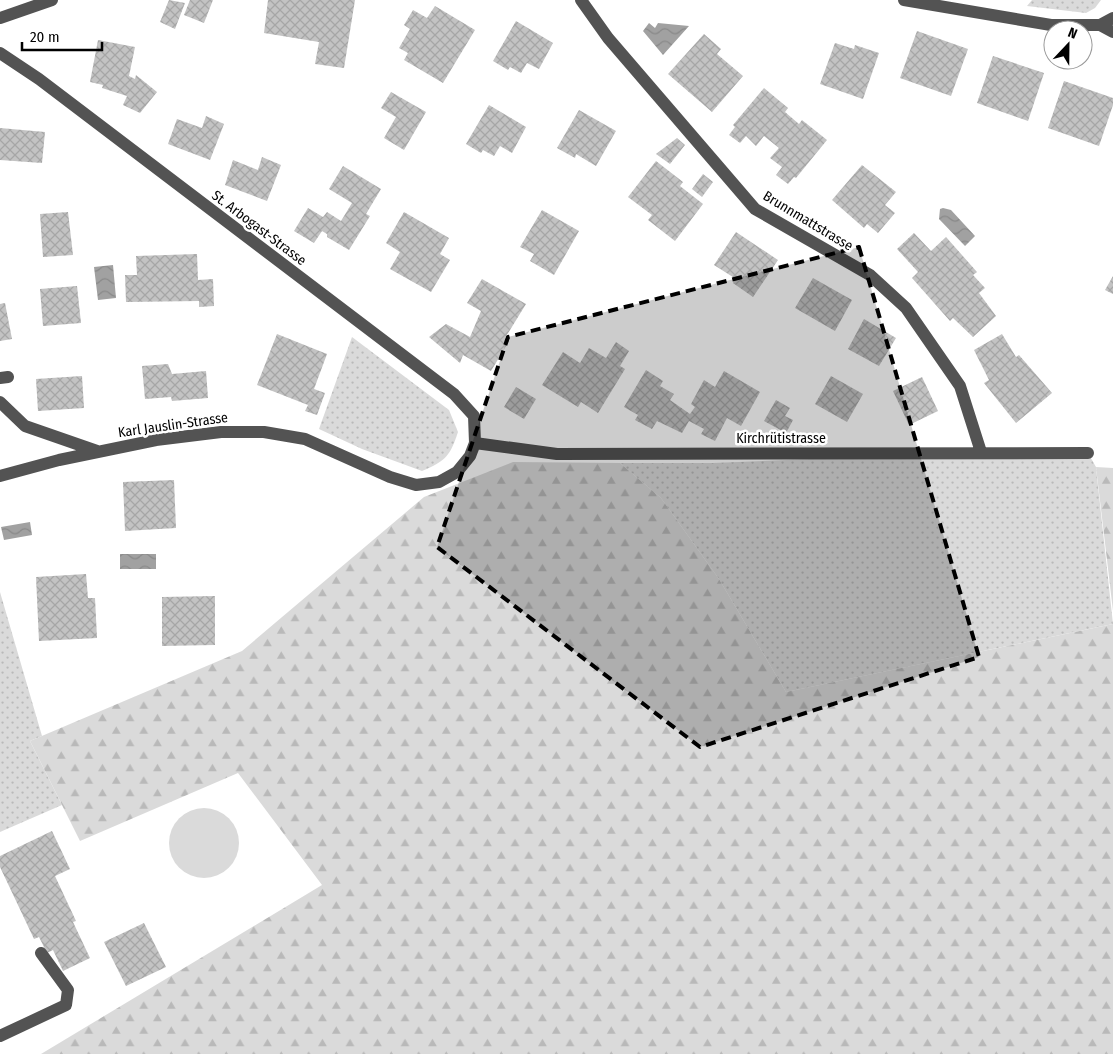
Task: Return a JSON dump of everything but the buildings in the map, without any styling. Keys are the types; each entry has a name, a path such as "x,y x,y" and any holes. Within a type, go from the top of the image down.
{"street":[{"path":"0,18 52,0"},
{"name":"Brunnmattstrasse","path":"580,0 608,38 755,209 870,275 906,308 960,386 981,452"},
{"path":"904,0 1051,26 1100,26 1113,32"},
{"path":"1100,26 1113,18"},
{"name":"St. Arbogast-Strasse","path":"0,53 38,79 454,394 474,416 475,443"},
{"path":"0,402 25,426 99,452"},
{"name":"Karl Jauslin-Strasse","path":"0,476 156,440 221,432 264,432 305,439 390,477 416,485 439,482 457,472 470,456 475,443"},
{"name":"Kirchrütistrasse","path":"475,443 557,454 1088,453"},
{"path":"0,1036 66,1005 68,990 41,953"}],"highlighted area":[{"path":"859,247 979,657 700,747 437,547 508,337"}],"green space":[{"path":"1032,0 1101,0 1095,8 1086,13 1027,6"},
{"path":"352,337 449,410 458,432 452,447 442,461 422,471 362,449 319,429"},
{"path":"981,452 1088,453 1096,467 1113,624 786,692 719,579 661,498 620,463 713,463"},
{"path":"513,462 620,463 661,498 719,579 786,692 1113,624 1113,1054 41,1054 322,885 238,773 80,841 30,741 242,651 424,497"},
{"path":"1096,467 1113,468 1113,611"},
{"path":"0,592 42,736 30,741 62,805 0,832"},
{"path":"204,808 223,814 233,824 239,843 233,862 223,872 204,878 185,872 175,862 169,843 175,824 185,814"}],"water":[{"path":"649,23 655,28 658,23 689,26 663,55 643,31"},
{"path":"940,209 951,210 975,236 965,246 939,219"},
{"path":"113,265 116,298 98,300 94,267"},
{"path":"30,522 32,535 4,540 1,527"},
{"path":"120,554 156,554 156,569 120,569"}]}
